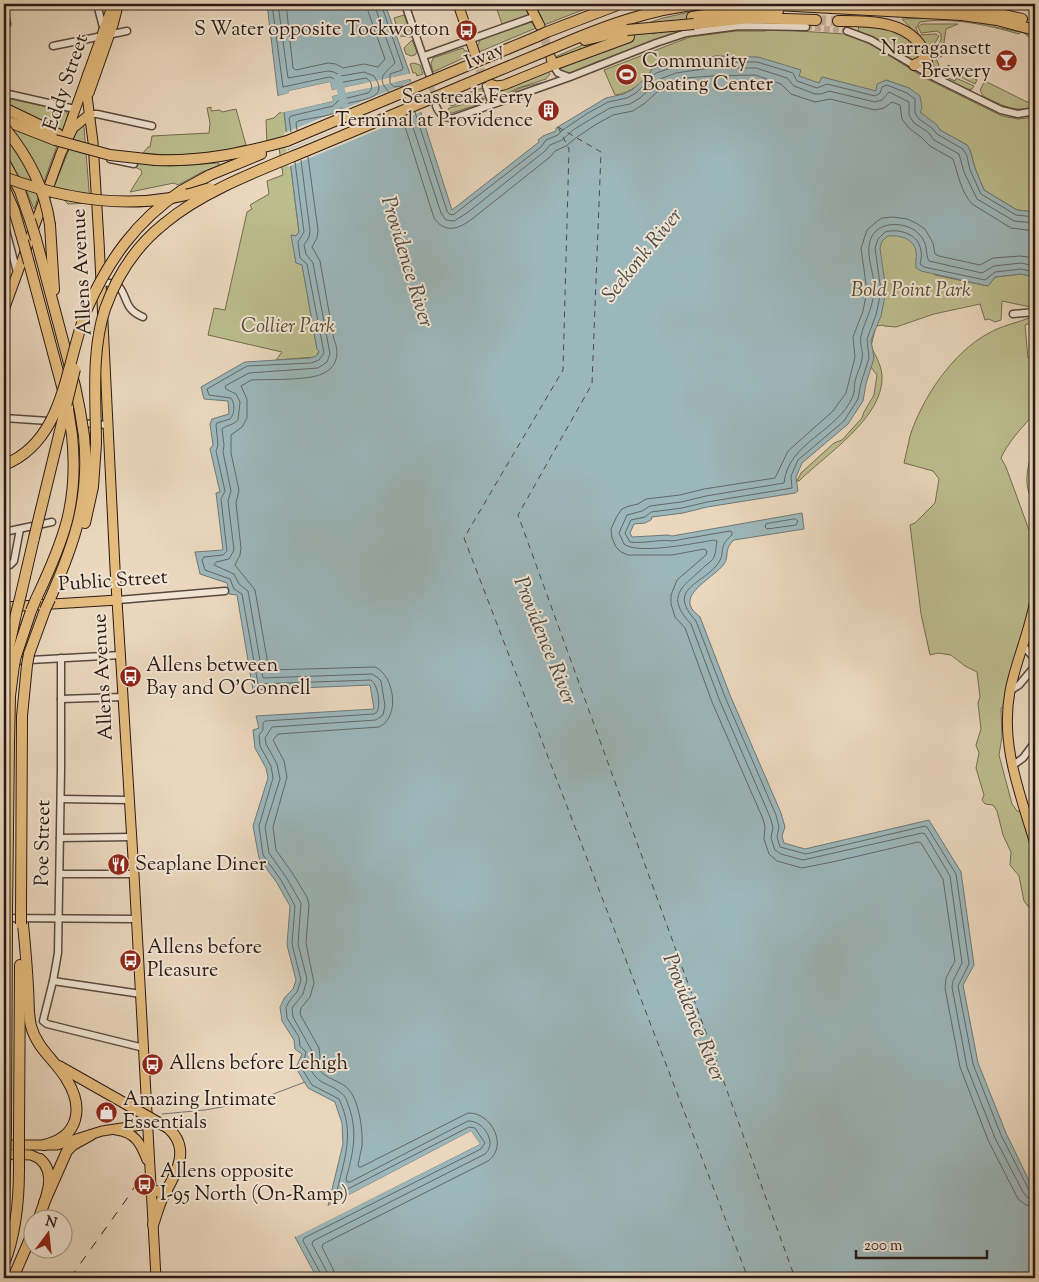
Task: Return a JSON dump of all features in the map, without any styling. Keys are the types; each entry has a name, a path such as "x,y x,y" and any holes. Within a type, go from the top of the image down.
{"highway":[{"name":"Iway","path":"252,154 287,142 536,37 544,29 620,4"},
{"name":"Iway","path":"258,171 541,53 552,57 630,18 660,10 702,4"},
{"path":"759,4 981,17 1035,30"},
{"path":"956,4 997,12 1035,23"},
{"path":"552,57 628,34 733,11 900,11"},
{"path":"693,20 750,18 816,20"},
{"path":"838,20 875,22 910,34 922,48 927,58 926,72"},
{"path":"552,57 628,34"},
{"path":"914,65 919,64 923,59 922,48"},
{"path":"5,112 59,140 110,155 155,160 197,160 252,154"},
{"path":"4,128 19,147 35,174 45,201 50,225 55,311"},
{"path":"4,465 29,450 41,437 50,422 57,408 81,326 110,262 129,237 149,215 181,191 252,154"},
{"path":"4,161 20,191 36,239 80,412 84,436 85,471 82,503 76,534 29,654 22,708 21,899 30,1022 36,1040 70,1085 76,1109 74,1125 68,1134 59,1141 44,1145"},
{"path":"4,177 67,196 98,201 130,203 185,196 258,171"},
{"path":"63,569 78,543 86,520 94,479 98,339 108,301 122,272 146,240 176,214 196,201 258,171"},
{"path":"4,187 14,210 23,241 68,409 72,435 74,478 69,515 60,546 9,661"},
{"path":"4,1210 6,1168 5,991 9,661 16,614 93,298"},
{"path":"4,1264 15,1227 18,1196 22,919"},
{"path":"45,1053 64,1069 168,1128 178,1140 180,1154 177,1170 160,1203 154,1226"},
{"path":"42,1210 67,1151 73,1145 91,1135"},
{"path":"40,1159 46,1165 49,1173 44,1203"},
{"path":"152,1190 161,1192 167,1190"},
{"path":"13,1278 22,1257"}],"main road":[{"name":"Eddy Street","path":"89,100 91,85 115,4"},
{"path":"458,4 475,54"},
{"path":"529,4 544,29"},
{"name":"Eddy Street","path":"4,310 18,272 59,140 105,34"},
{"path":"488,85 504,85 552,57"},
{"name":"Allens Avenue","path":"88,74 86,85 94,156 156,1278"},
{"name":"Eddy Street","path":"59,140 90,114"},
{"name":"Public Street","path":"4,607 118,600"},
{"path":"1035,600 1024,647 1010,691 1006,721 1012,766 1031,819 1035,844"},
{"path":"4,1145 62,1144 108,1130 148,1124"},
{"path":"108,1130 124,1132 134,1136 141,1146 151,1169"},
{"path":"4,1154 31,1155 40,1159"}],"street":[{"path":"97,4 105,7 115,4"},
{"path":"97,4 105,34"},
{"path":"405,4 429,74"},
{"path":"4,8 7,24"},
{"path":"424,56 536,16"},
{"path":"436,106 444,116 454,118 570,78 656,43 686,33 747,25 806,27"},
{"path":"53,46 126,31"},
{"path":"847,31 871,40 926,72 1004,111 1018,114 1035,111"},
{"path":"552,57 560,75 570,78"},
{"path":"488,85 492,104"},
{"path":"4,93 74,109"},
{"path":"90,114 152,126"},
{"path":"94,156 134,164"},
{"path":"4,223 18,272"},
{"path":"101,282 112,282 118,286 128,306 134,313 143,317"},
{"path":"1013,314 1035,312"},
{"path":"4,418 108,425"},
{"path":"4,532 52,522"},
{"path":"4,566 10,565 14,561 20,529"},
{"name":"Public Street","path":"118,600 225,591"},
{"path":"1024,647 1035,659"},
{"path":"9,661 121,655"},
{"name":"Poe Street","path":"61,658 60,918 58,956 43,1020 46,1024 144,1048"},
{"path":"1010,691 1019,685 1035,666"},
{"path":"61,699 123,697"},
{"path":"1012,766 1023,758 1035,742"},
{"path":"61,799 129,800"},
{"path":"60,838 132,837"},
{"path":"60,874 134,874"},
{"path":"6,918 136,918"},
{"path":"53,980 141,994"}],"green space":[{"path":"495,4 523,4 529,15 502,24"},
{"path":"532,4 598,4 544,25 541,16"},
{"path":"690,12 694,21 639,26 663,18"},
{"path":"404,15 411,37 400,36 394,18"},
{"path":"928,18 992,23 995,27 1021,32 1019,34 957,21 920,22 916,28 919,35 936,34 939,36 932,48 940,68 939,73 936,72 926,44 902,19"},
{"path":"531,22 536,28 479,52 477,48 480,40"},
{"path":"859,24 889,28 915,42 921,57 914,60 910,59 858,31"},
{"path":"922,24 958,24 946,29 942,56 938,58 934,49 941,40 941,34 937,31 921,33 918,27"},
{"path":"707,25 596,62 568,74 561,72 560,67 631,33 652,31 653,34 664,30"},
{"path":"768,29 845,34 856,37 872,44 923,77 1002,116 1018,119 1035,117 1035,212 1017,210 984,190 967,145 940,130 923,116 905,87 886,80 876,92 822,77 819,84 717,56 672,62 652,69 637,86 615,95 604,70 690,37 735,31 766,31"},
{"path":"1022,32 1035,35 1035,38 1027,36"},
{"path":"625,34 556,61 555,57 585,44"},
{"path":"412,40 417,52 411,56 406,54 404,48"},
{"path":"463,48 470,55 433,72 431,64 433,58"},
{"path":"410,64 420,65 423,74 417,76 416,73 413,73"},
{"path":"948,65 977,80 975,84 947,70"},
{"path":"548,71 550,74 546,79 518,88 496,99 494,97 493,94"},
{"path":"944,76 955,81 956,78 974,86 968,90 943,78"},
{"path":"553,80 500,98 523,87"},
{"path":"985,81 1027,102 1032,101 1035,96 1035,107 1015,109 983,96 980,90"},
{"path":"482,88 484,92 462,103 451,106 447,100"},
{"path":"474,97 483,99 483,103 452,113 447,112 449,108 461,105"},
{"path":"11,99 66,111 68,115 62,132 9,106"},
{"path":"211,107 211,111 220,110 222,112 236,109 246,145 195,154 143,153 150,147 152,136 209,133 210,123 207,108"},
{"name":"Collier Park","path":"284,112 299,232 296,236 292,235 296,263 302,264 317,349 319,351 316,357 276,360 282,352 208,335 214,308 225,310 247,212 252,209 250,205 269,194 267,181 283,175 278,141 267,143 266,120"},
{"path":"4,123 57,146 34,209 27,192 4,151"},
{"path":"83,125 90,203 68,204 53,189 76,132"},
{"path":"138,163 170,166 219,163 219,166 202,172 178,185 174,183 130,192 142,173 141,170 135,167"},
{"name":"Bold Point Park","path":"903,229 935,275 988,286 995,277 1021,274 1035,277 1035,308 1002,301 1001,320 995,322 989,319 985,320 980,304 934,314 896,327 876,326 871,346 882,375 880,391 874,406 851,434 797,481 801,473 834,443 842,440 862,418 874,395 877,375 870,366 871,242"},
{"path":"1029,318 1033,322 1025,325 1028,358 1035,364 1035,413 1021,428 1001,458 1029,530 1035,532 1035,600 1008,704 1001,708 1002,737 999,755 1012,804 1017,811 1025,812 1035,845 1035,923 1029,917 1031,910 1024,901 1019,876 1010,865 1011,852 1003,835 997,811 993,805 985,804 982,800 984,795 976,768 979,753 976,745 981,729 977,672 965,666 951,655 938,653 930,655 921,614 910,525 915,523 935,503 939,479 933,471 904,463 915,421 940,377 951,364 976,341 989,333"},
{"path":"1035,445 1035,503 1028,490 1027,475"}],"water":[{"name":"Seekonk River","path":"267,4 385,4 410,74 394,77 395,82 410,79 452,210 539,142 538,140 543,136 556,131 556,128 606,98 624,94 633,89 649,75 652,69 672,62 717,56 758,57 801,70 799,76 819,83 822,77 876,91 877,84 886,80 909,88 920,96 922,108 920,112 937,125 940,130 967,145 984,190 1017,210 1035,212 1035,277 1021,274 995,277 988,286 921,271 916,268 916,252 912,243 905,238 888,236 882,241 880,248 886,291 881,316 871,340 874,358 863,401 848,424 802,463 796,477 798,491 652,517 651,520 645,523 634,524 630,533 632,537 672,536 802,513 804,529 734,540 729,547 724,564 700,585 691,597 690,603 692,609 700,617 730,695 781,813 785,827 782,836 784,843 805,849 929,820 961,872 974,965 963,985 978,1063 1006,1133 1035,1193 1035,1278 317,1278 295,1237 480,1144 471,1131 328,1206 343,1144 342,1123 335,1102 308,1088 296,1068 302,1054 295,1049 294,1040 282,1021 280,1007 285,997 293,989 296,980 287,945 290,906 277,883 259,858 253,826 268,778 266,768 255,748 253,730 259,728 256,716 374,709 370,685 253,690 237,595 229,594 227,583 200,574 195,552 223,550 216,493 220,492 210,449 213,445 210,424 212,419 229,414 228,401 204,399 201,387 245,362 310,358 318,354 319,351 317,349 302,265 296,263 291,235 296,236 299,232 284,112 333,101 332,96 367,88 366,83 332,90 330,82 289,91 290,93 278,96"}],"pier":[{"path":"412,73 411,76 397,79 412,78 410,79 332,96 333,101 281,113 283,110 330,99 329,96 331,94 364,86 332,92 328,85 292,93 291,96 279,99 278,96 289,93 289,91 330,82 332,90"},
{"path":"413,81 423,111 288,167 286,151 349,124 286,150 284,133"},
{"path":"471,1131 480,1144 296,1237 294,1235 476,1143 470,1135 329,1208 326,1207"}],"waterway":[{"name":"Providence River","path":"338,78 344,104"},
{"path":"162,1114 205,1110 255,1101 305,1082"}],"ferry route":[{"path":"558,127 601,152 592,384 518,515 795,1278"},
{"path":"558,127 569,149 563,370 464,538 748,1278"}],"tunnel":[{"path":"666,24 692,17"},
{"path":"816,20 838,21"},
{"path":"541,27 550,55"},
{"path":"806,27 847,31"},
{"path":"476,56 484,81 490,84"},
{"path":"429,78 435,100"}],"railway":[{"path":"70,1278 131,1193 140,1176"}],"place":[{"name":"S Water opposite Tockwotton","path":"466,30"},
{"name":"Narragansett Brewery","path":"1007,61"},
{"name":"Community Boating Center","path":"626,74"},
{"name":"Seastreak Ferry Terminal at Providence","path":"549,110"},
{"name":"Allens between Bay and O'Connell","path":"130,677"},
{"name":"Seaplane Diner","path":"119,865"},
{"name":"Allens before Pleasure","path":"131,960"},
{"name":"Allens before Lehigh","path":"153,1064"},
{"name":"Amazing Intimate Essentials","path":"107,1112"},
{"name":"Allens opposite I-95 North (On-Ramp)","path":"144,1184"}]}
